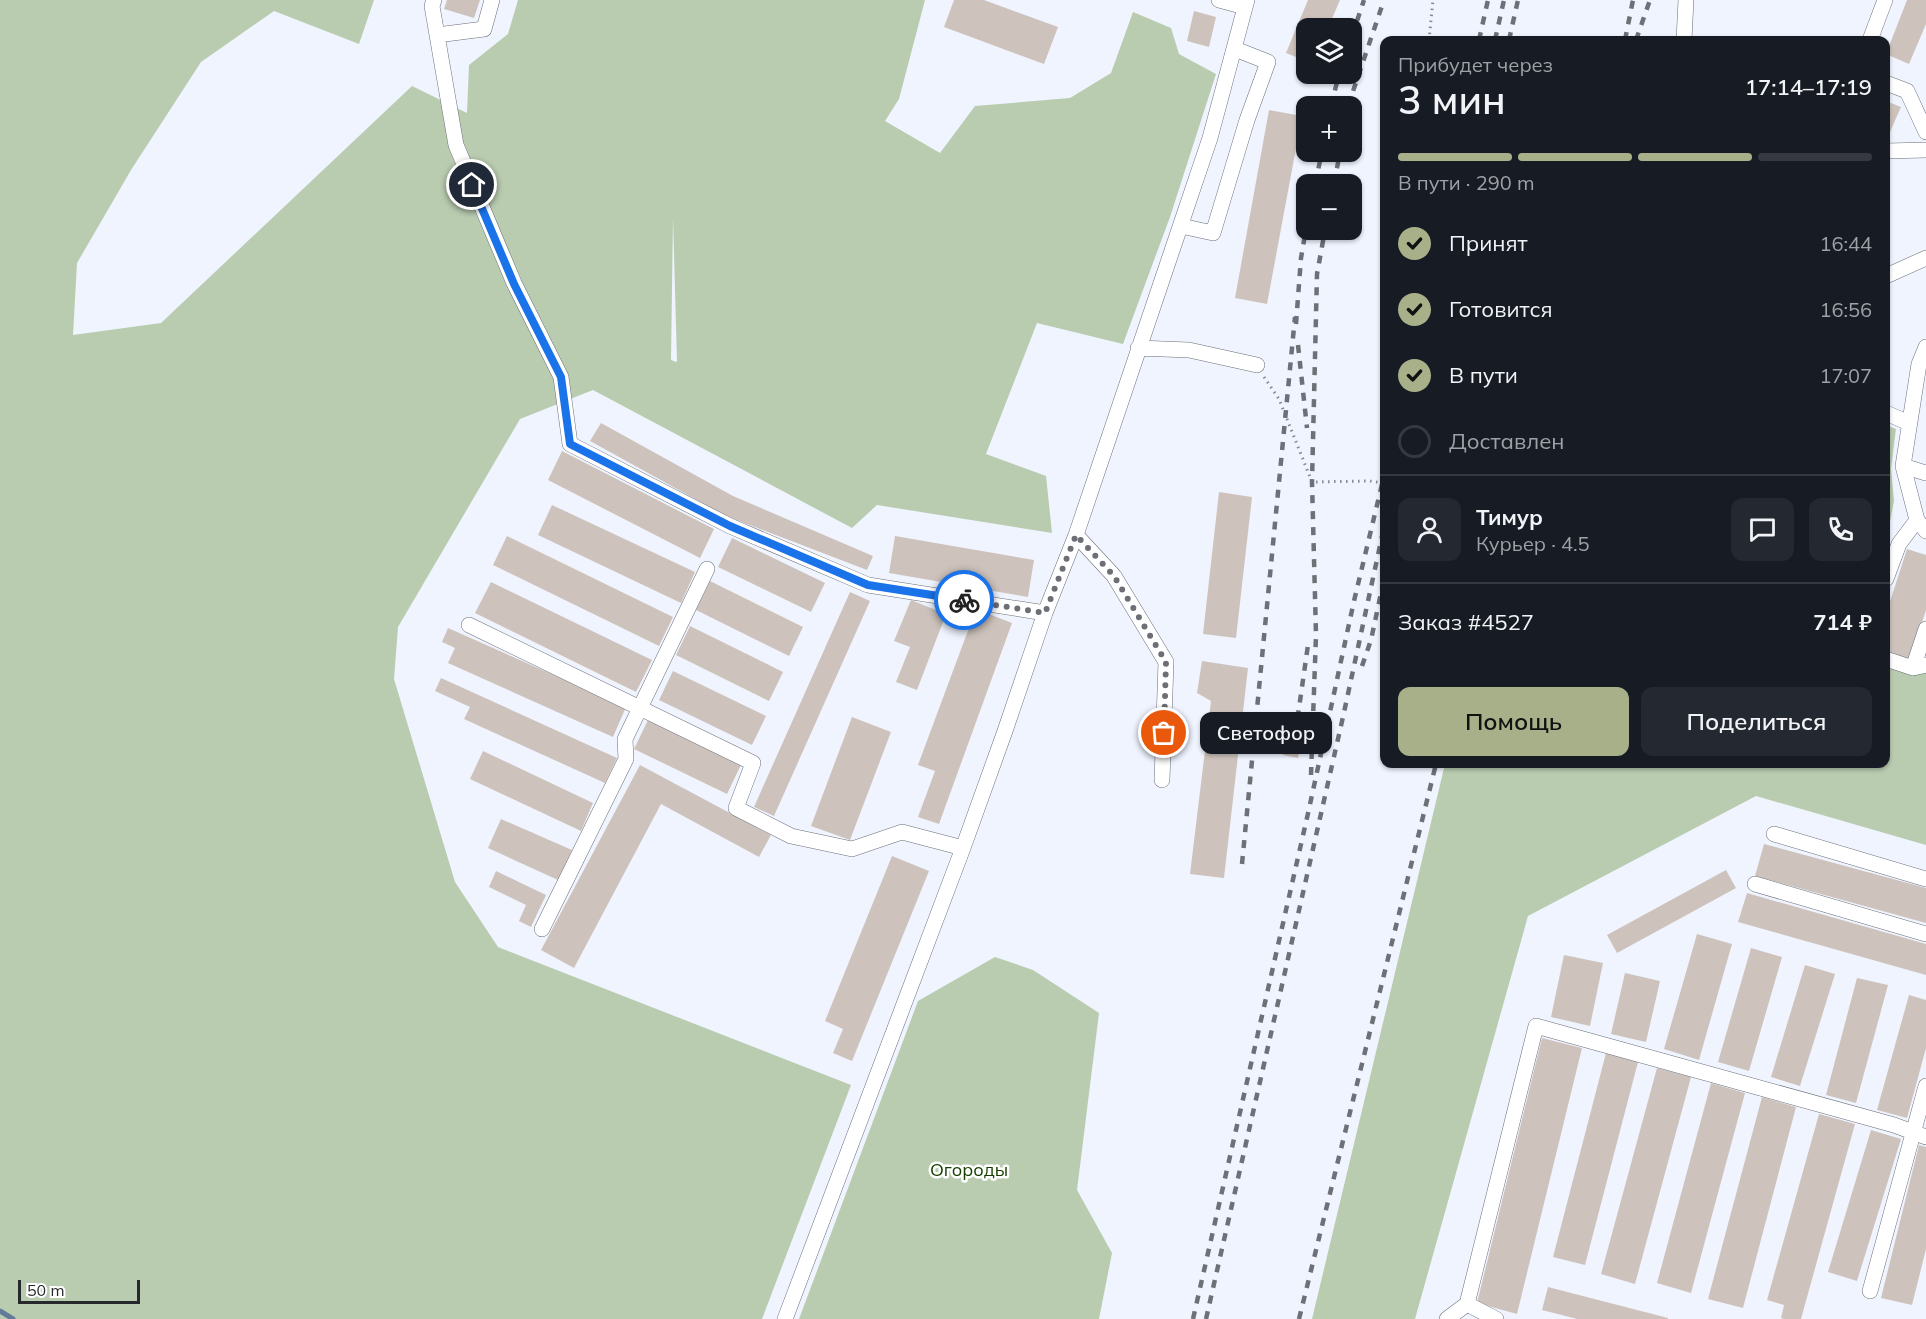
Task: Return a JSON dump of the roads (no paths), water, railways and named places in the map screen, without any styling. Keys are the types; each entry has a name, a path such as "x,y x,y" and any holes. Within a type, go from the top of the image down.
{"street":[{"path":"434,0 432,6 456,146 514,284 561,377 570,444 730,526 868,585 1045,613"},
{"path":"437,35 484,29 492,0"},
{"path":"785,1319 963,848 1045,613 1076,535 1210,138 1246,3 1219,0"},
{"path":"1684,36 1686,0"},
{"path":"1872,36 1885,0"},
{"path":"1181,226 1213,233 1247,120 1268,62 1234,49"},
{"path":"1890,84 1907,91 1926,132"},
{"path":"1890,151 1926,150"},
{"path":"1890,274 1926,258"},
{"path":"1890,568 1899,544 1922,525 1903,466 1919,364 1926,347"},
{"path":"1138,348 1189,350 1257,365"},
{"path":"1890,415 1909,423"},
{"path":"1903,466 1926,473"},
{"path":"1076,535 1114,576 1166,662 1162,780"},
{"path":"542,929 626,759 626,739 707,569"},
{"path":"469,625 753,763 736,808 791,836 852,849 902,832 963,848"},
{"path":"1890,660 1920,666 1926,629"},
{"path":"1774,834 1926,879"},
{"path":"1755,884 1926,934"},
{"path":"1447,1319 1467,1304 1536,1026 1920,1134"},
{"path":"1870,1291 1920,1134 1926,1086"},
{"path":"1467,1304 1496,1319"}],"waterway":[{"path":"0,1311 13,1319"}],"railway":[{"path":"1358,18 1364,0"},
{"path":"1351,96 1384,0"},
{"path":"1480,36 1488,0"},
{"path":"1496,36 1504,0"},
{"path":"1510,36 1518,0"},
{"path":"1626,36 1633,0"},
{"path":"1637,36 1650,0"},
{"path":"1334,96 1336,84"},
{"path":"1317,174 1320,162"},
{"path":"1336,174 1338,162"},
{"path":"1296,324 1304,240"},
{"path":"1311,775 1316,635 1312,482 1317,274 1323,240"},
{"path":"1242,864 1295,317"},
{"path":"1298,345 1307,428"},
{"path":"1193,1319 1380,493"},
{"path":"1206,1319 1380,546"},
{"path":"1362,666 1371,640 1380,598"},
{"path":"1293,750 1308,645"},
{"path":"1299,1319 1435,768"}],"place":[{"name":"Светофор","path":"1164,733"}],"park label":[{"name":"Огороды","path":"969,1170"}]}
